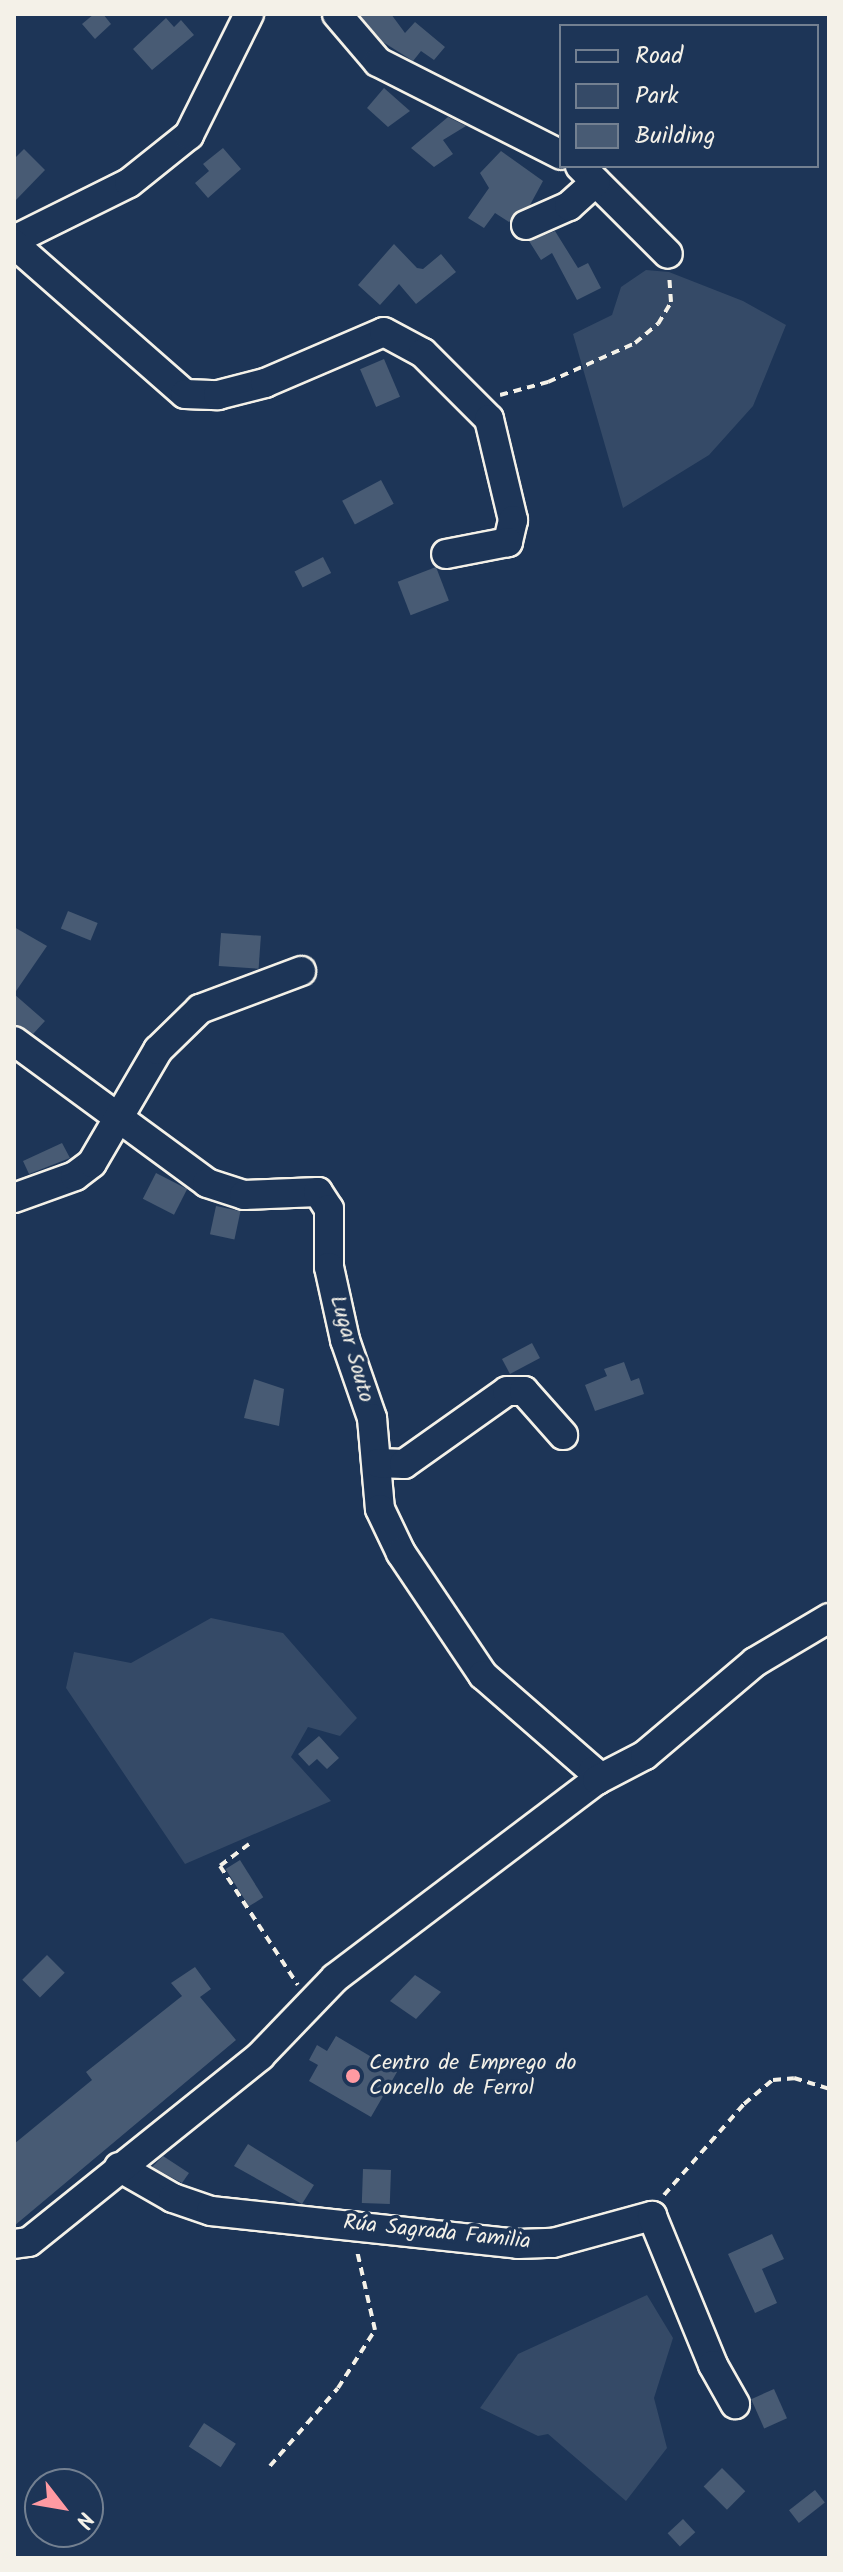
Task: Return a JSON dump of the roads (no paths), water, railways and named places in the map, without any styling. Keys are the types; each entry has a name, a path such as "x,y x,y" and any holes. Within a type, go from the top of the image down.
{"street":[{"path":"249,14 189,135 129,183 14,242 185,394 218,395 265,383 384,332 423,353 489,419 513,520 508,542 446,554"},
{"path":"337,14 378,62 559,154"},
{"path":"526,225 569,206 588,174 668,254"},
{"path":"14,1198 75,1176 92,1163 158,1050 200,1009 301,971"},
{"name":"Lugar Souto","path":"14,1041 207,1183 244,1195 318,1192 329,1209 329,1267 345,1340 372,1418 380,1509 401,1553 483,1675 593,1771 597,1780"},
{"path":"378,1463 404,1464 507,1391 524,1391 563,1435"},
{"path":"14,2244 29,2242 260,2056 335,1978 597,1780 645,1755 755,1662 829,1618"},
{"name":"Rúa Sagrada Familia","path":"119,2167 173,2198 211,2211 518,2244 553,2243 652,2216 713,2365 735,2404"}],"place":[{"name":"Centro de Emprego do Concello de Ferrol","path":"353,2076"}]}
